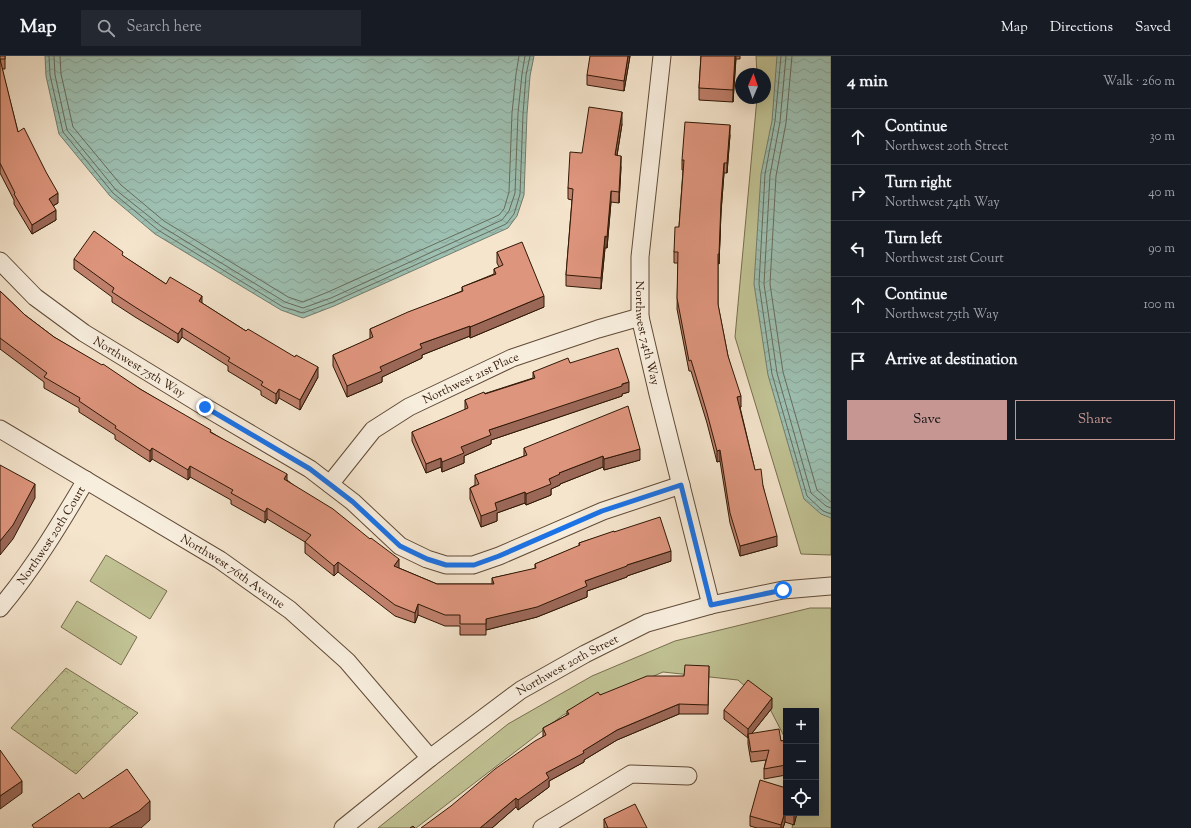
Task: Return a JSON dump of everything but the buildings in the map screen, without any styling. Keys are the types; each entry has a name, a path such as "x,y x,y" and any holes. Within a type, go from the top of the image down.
{"street":[{"name":"Northwest 74th Way","path":"662,56 640,257 640,317 711,605"},
{"name":"Northwest 75th Way","path":"0,261 35,297 84,333 310,469 353,502 400,546 427,559 446,565 474,565 499,556 602,511 681,485"},
{"name":"Northwest 21st Place","path":"330,484 373,430 409,407 512,358 598,329 640,317"},
{"name":"Northwest 76th Avenue","path":"0,429 220,560 290,610 346,661 430,758"},
{"name":"Northwest 20th Court","path":"0,608 14,592 56,529 86,480"},
{"name":"Northwest 20th Street","path":"343,828 430,758 521,690 585,654 647,623 711,605 783,590 831,586"},
{"path":"545,827 631,774 688,776"}],"green space":[{"path":"756,56 831,56 831,555 801,554 735,337 756,104 771,104 771,68 757,68"},
{"path":"106,555 167,591 150,619 90,581"},
{"path":"77,601 137,637 121,665 61,627"},
{"path":"810,608 831,608 831,828 792,828 794,816 819,816 819,708 783,708 783,734 770,709 738,680 663,672 563,715 416,828 378,828 508,724 592,676 675,641"},
{"path":"66,668 138,713 76,774 11,728"}],"water":[{"path":"45,56 534,56 530,76 527,114 524,195 517,216 508,228 334,306 303,318 281,310 155,234 110,196 59,134 46,76"},
{"path":"777,56 831,56 831,518 821,514 804,499 768,375 754,284 761,174 772,121"}],"route":[{"path":"205,407 310,469 353,502 400,546 427,559 446,565 474,565 499,556 602,511 681,485 711,605 783,590"}]}
